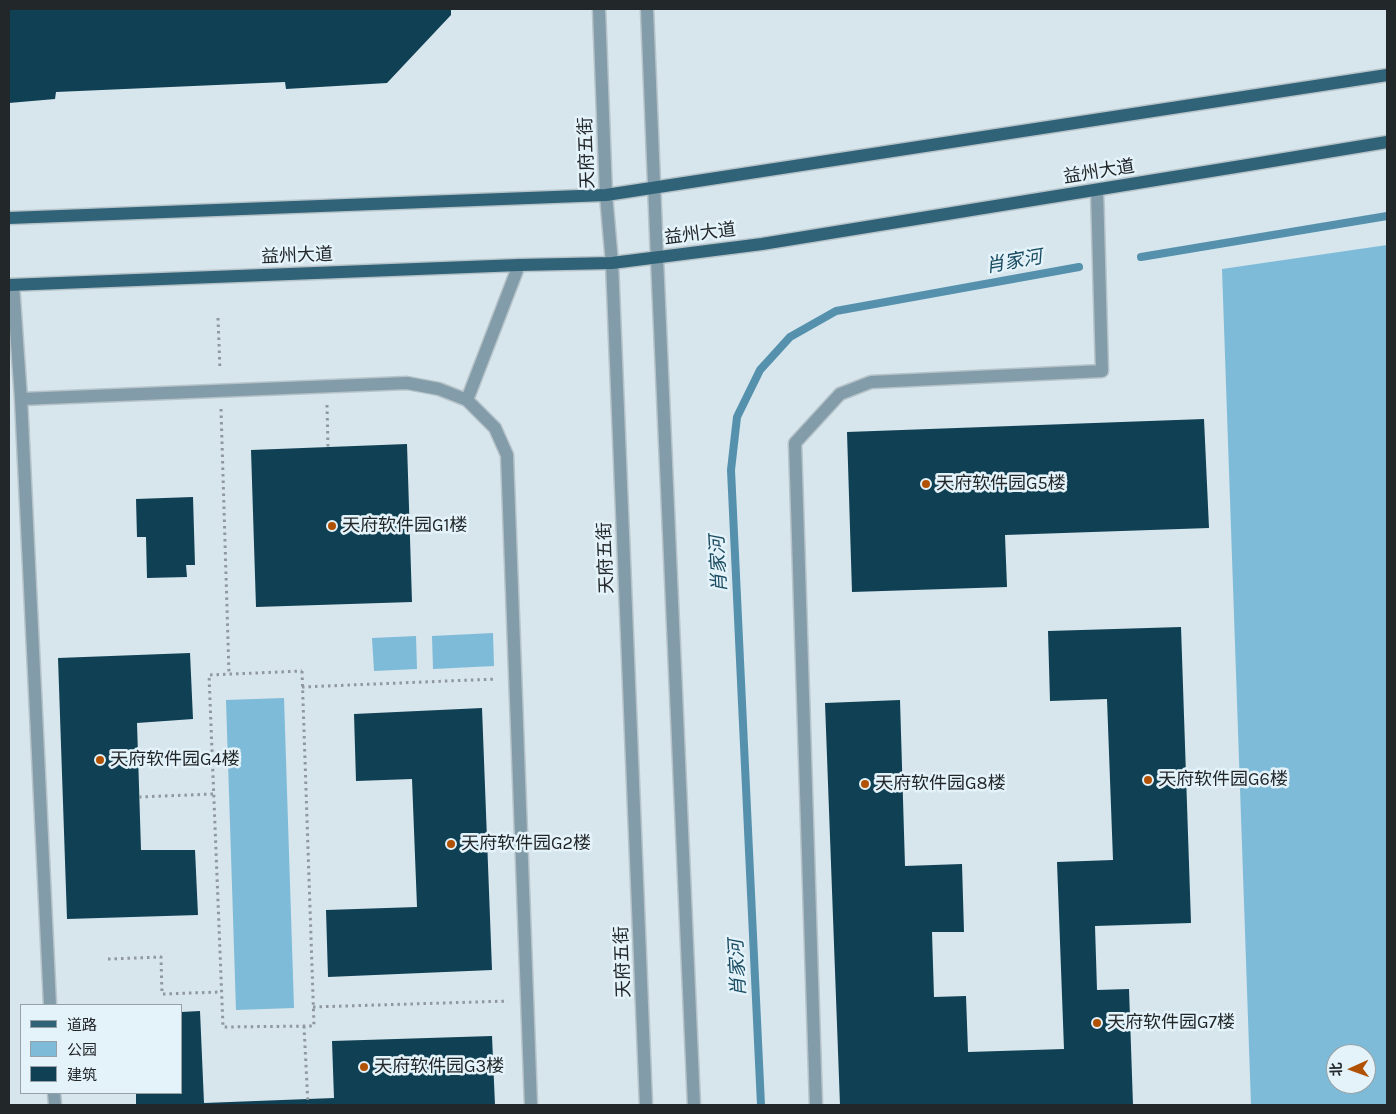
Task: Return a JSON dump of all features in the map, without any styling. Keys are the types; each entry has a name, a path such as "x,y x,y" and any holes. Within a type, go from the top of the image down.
{"main road":[{"path":"9,218 606,194 1387,75"},
{"name":"益州大道","path":"11,285 612,263 772,242 1387,142"}],"street":[{"name":"天府五街","path":"599,9 606,194 612,263 646,1105"},
{"path":"647,9 694,1105"},
{"path":"816,1105 795,443 840,394 870,382 1102,371 1097,190"},
{"path":"467,400 518,265"},
{"path":"11,285 21,399 50,1004"},
{"path":"21,399 407,383 439,389 467,400 495,428 507,455 531,1105"}],"path":[{"path":"218,318 229,674"},
{"path":"327,386 328,447"},
{"path":"302,671 314,1026 222,1027 209,675 229,674 302,671"},
{"path":"302,687 515,678"},
{"path":"139,797 214,794"},
{"path":"108,959 161,957 162,994 221,992"},
{"path":"313,1008 528,1000"},
{"path":"304,1026 308,1105"}],"green space":[{"path":"1387,245 1387,1105 1251,1105 1222,269"},
{"path":"493,633 494,666 433,669 432,636"},
{"path":"416,636 417,669 374,671 372,638"},
{"path":"284,698 294,1008 236,1010 226,700"}],"building":[{"path":"9,9 451,9 451,15 387,83 286,89 285,82 56,92 55,99 9,103"},
{"path":"1204,419 1209,528 1005,535 1007,587 852,592 847,432"},
{"name":"天府软件园G1楼","path":"407,444 412,602 256,607 251,450"},
{"path":"193,497 195,565 186,565 187,577 147,578 146,537 137,537 136,499"},
{"path":"1181,627 1191,923 1095,926 1097,990 1129,989 1133,1105 840,1105 825,703 900,700 905,866 962,864 964,932 932,932 934,997 966,996 968,1052 1064,1049 1057,862 1113,860 1107,699 1050,701 1048,631"},
{"name":"天府软件园G4楼","path":"190,653 193,719 137,723 141,850 195,850 198,915 67,919 58,658"},
{"name":"天府软件园G2楼","path":"482,708 492,970 328,977 326,910 417,907 412,779 356,781 354,714"},
{"path":"200,1011 204,1103 334,1098 332,1041 492,1036 495,1105 136,1105 136,1094 182,1094 182,1012"}],"waterway":[{"name":"肖家河","path":"1141,257 1387,216"},
{"name":"肖家河","path":"761,1105 731,470 737,417 760,370 790,337 836,311 1079,267"}],"place":[{"name":"天府软件园G5楼","path":"926,484"},
{"name":"天府软件园G1楼","path":"332,526"},
{"name":"天府软件园G4楼","path":"100,760"},
{"name":"天府软件园G6楼","path":"1148,780"},
{"name":"天府软件园G8楼","path":"865,784"},
{"name":"天府软件园G2楼","path":"451,844"},
{"name":"天府软件园G7楼","path":"1097,1023"},
{"name":"天府软件园G3楼","path":"364,1067"}]}
